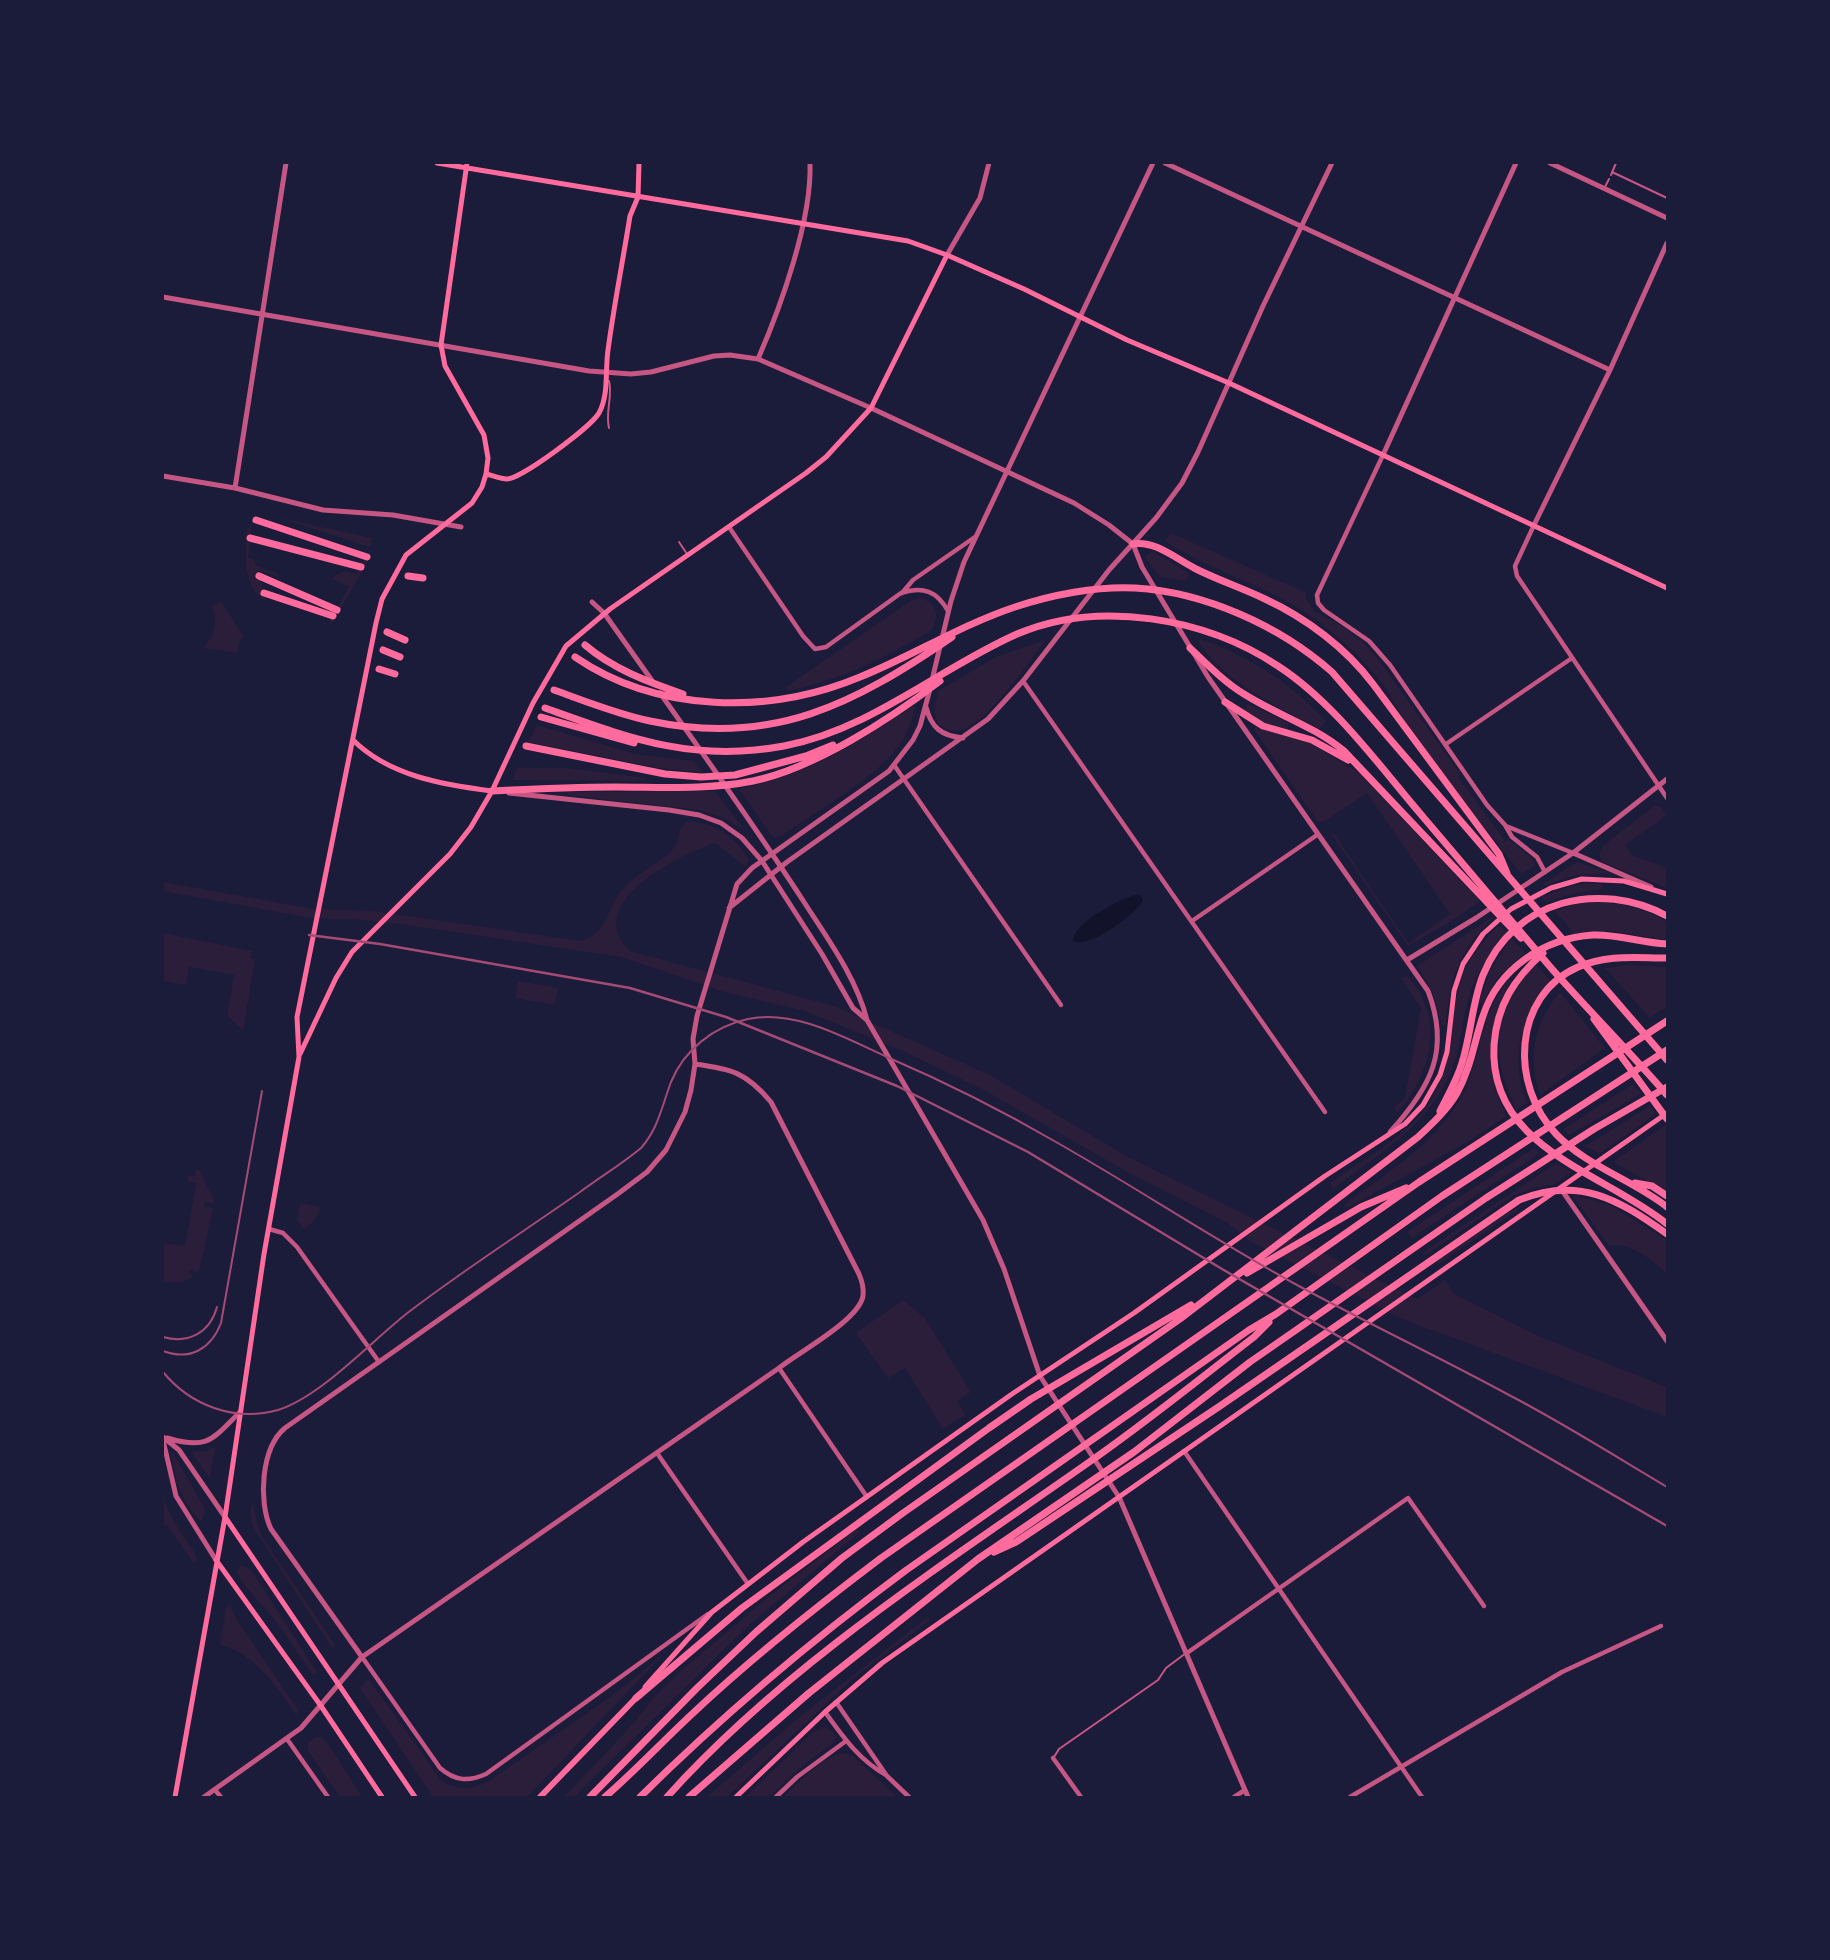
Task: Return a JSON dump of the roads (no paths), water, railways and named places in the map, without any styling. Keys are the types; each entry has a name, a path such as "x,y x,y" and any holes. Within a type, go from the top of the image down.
{"highway":[{"path":"256,520 366,557"},
{"path":"250,538 361,567"},
{"path":"1133,544 1152,545 1273,603 1308,624 1340,649 1368,678 1499,854 1511,881"},
{"path":"410,574 423,578"},
{"path":"259,576 335,613 264,593"},
{"path":"575,657 611,678 634,687 687,699 714,702 773,701 830,688 989,617 1054,597 1104,589 1132,588 1160,591 1201,601 1238,614 1272,629 1298,645 1332,672 1667,1060"},
{"path":"554,690 632,716 668,724 711,728 764,725 809,716 858,695 989,617"},
{"path":"541,717 618,740 705,752 746,752 829,734 868,716 1017,634 1057,622 1099,617 1142,618 1171,621 1205,631 1244,646 1299,681 1329,709 1551,968 1667,1095"},
{"path":"387,633 405,640"},
{"path":"585,646 635,677 714,702"},
{"path":"1190,648 1236,689 1325,737 1366,773 1483,901 1551,968"},
{"path":"383,650 400,657"},
{"path":"492,791 560,787 694,787 755,780 799,767 855,736 910,704 961,664"},
{"path":"379,669 395,674"},
{"path":"1224,702 1263,726 1323,745 1366,773"},
{"path":"545,708 666,747"},
{"path":"526,746 665,774 701,777 735,775 806,756 855,736"},
{"path":"1434,1121 1459,1073 1483,974 1496,952 1523,923 1562,903 1599,897 1634,901 1667,916"},
{"path":"590,1797 710,1675 825,1573 903,1513 1170,1326 1418,1137 1450,1104 1458,1091 1468,1070 1483,1016 1501,981 1526,958 1554,943 1581,937 1606,935 1667,944"},
{"path":"1554,943 1520,975 1501,1007 1496,1025 1494,1053 1503,1096 1517,1121 1541,1145 1667,1224"},
{"path":"1667,958 1614,957 1600,959 1571,970 1540,1000 1530,1020 1523,1050 1528,1085 1538,1110 1556,1134 1573,1149 1667,1207"},
{"path":"1581,1001 1667,1119"},
{"path":"606,1797 691,1714 839,1591 945,1512 1419,1182 1667,1021"},
{"path":"640,1797 724,1718 853,1609 1111,1425 1276,1314 1400,1225 1667,1050"},
{"path":"689,1797 769,1726 978,1559 1135,1452 1250,1362 1423,1241 1533,1167 1667,1087"},
{"path":"636,1698 742,1608 1031,1399 1361,1207 1419,1182"},
{"path":"1630,1182 1651,1186 1667,1196"},
{"path":"978,1559 1016,1542 1084,1497 1509,1205 1529,1196 1556,1190 1580,1190 1606,1197 1633,1210 1667,1234"},
{"path":"667,1797 740,1726 830,1650 958,1554 1140,1426 1254,1337 1276,1314"}],"main road":[{"path":"437,163 468,165 638,197 908,241 1024,289 1127,340 1229,383 1667,588"},
{"path":"486,474 509,479 515,476 558,449 598,414 603,400 630,216 638,197 639,163"},
{"path":"175,1797 225,1517 239,1413 299,1056 297,1017 382,599 406,555 472,503 486,474 488,458 484,435 445,366 441,345 468,165"},
{"path":"299,1056 336,978 352,951 450,854 471,827 566,646 604,613 818,465 871,408 947,255"},
{"path":"353,740 366,753 414,776 462,788 492,791"},
{"path":"540,1797 636,1698 712,1612 867,1497 1325,1176 1405,1124 1423,1105 1432,1090 1447,1052 1452,1001 1459,972 1474,944 1491,925 1525,900 1570,882 1607,879 1624,881 1667,894"},
{"path":"736,1797 836,1702 907,1646 1667,1113"},
{"path":"225,1517 415,1797"},
{"path":"216,1560 321,1706 382,1797"}],"street":[{"path":"234,488 286,163"},
{"path":"758,359 781,301 802,224 811,178 810,163"},
{"path":"947,255 980,198 989,163"},
{"path":"712,1612 486,1774 477,1779 457,1779 440,1768 271,1529 263,1507 270,1451 278,1434 647,1171 666,1150 688,1104 695,1064 692,1051 697,1016 737,884 752,867 883,777 913,740 926,707 948,611 962,568 1153,163"},
{"path":"1166,163 1610,370"},
{"path":"729,908 771,874 988,719 1023,681 1107,573 1156,518 1182,483 1198,452 1332,163"},
{"path":"1516,163 1317,595 1318,603 1324,610 1369,640 1390,665 1486,805 1505,825 1512,837 1537,858 1545,872"},
{"path":"1550,163 1667,218"},
{"path":"1667,243 1610,370 1517,560 1515,571 1519,581 1667,798"},
{"path":"163,297 606,372 650,372 714,356 758,359 871,408 1085,509 1133,544 1146,574 1224,702 1424,982 1432,1000 1438,1028 1436,1059 1416,1102 1390,1132"},
{"path":"163,476 234,488 323,510 393,515 461,527"},
{"path":"729,527 803,636 815,649 826,647 901,593 913,580 976,537"},
{"path":"901,593 916,589 928,590 940,598 948,611"},
{"path":"592,602 604,613 737,803 831,944 862,1002 867,1020 961,1178 987,1228 1040,1376 1119,1497 1248,1797"},
{"path":"1446,744 1572,658"},
{"path":"1023,681 1325,1112"},
{"path":"926,707 935,728 952,737 964,738"},
{"path":"894,765 1061,1005"},
{"path":"1407,960 1573,853 1667,779"},
{"path":"492,791 699,815 721,823 742,838 762,861 853,1008 867,1020"},
{"path":"1505,825 1657,890"},
{"path":"1192,921 1317,835"},
{"path":"204,1797 287,1739 312,1718 337,1684 362,1657 779,1368 847,1319 861,1302 862,1282 855,1264 771,1102 754,1084 729,1069 695,1064"},
{"path":"1561,1189 1667,1341"},
{"path":"269,1228 284,1233 297,1247 379,1362"},
{"path":"779,1368 867,1497"},
{"path":"163,1438 191,1444 209,1441 239,1413"},
{"path":"163,1438 178,1450 225,1517"},
{"path":"163,1438 176,1496 216,1560"},
{"path":"1184,1451 1423,1797"},
{"path":"657,1453 748,1585"},
{"path":"1186,1653 1408,1498 1484,1606"},
{"path":"1350,1797 1562,1672 1661,1626"},
{"path":"836,1702 887,1776 909,1797"},
{"path":"825,1712 869,1766 887,1776"},
{"path":"287,1739 328,1797"},
{"path":"776,1797 797,1777 846,1741"},
{"path":"1053,1758 1081,1797"},
{"path":"215,1790 220,1797"},
{"path":"1234,1797 1245,1790"}],"lane":[{"path":"1616,163 1611,173 1667,198"},
{"path":"1605,188 1609,179"},
{"path":"606,372 611,388 607,419 609,428"},
{"path":"679,542 687,555"},
{"path":"1053,1758 1059,1749 1158,1680 1166,1668 1186,1653"}],"tram line":[{"path":"163,1372 174,1384 200,1402 230,1412 262,1413 295,1403 329,1380 431,1295 641,1148 656,1125 677,1070 702,1041 735,1022 766,1017 784,1018 837,1034 994,1108 1266,1268 1529,1406 1667,1487"},
{"path":"163,1351 182,1354 198,1350 212,1340 221,1323 262,1091"},
{"path":"163,1337 181,1339 197,1334 209,1324 217,1307"}],"railway":[{"path":"309,935 380,944 630,988 726,1017 897,1086 1028,1152 1222,1269 1667,1526"}]}
